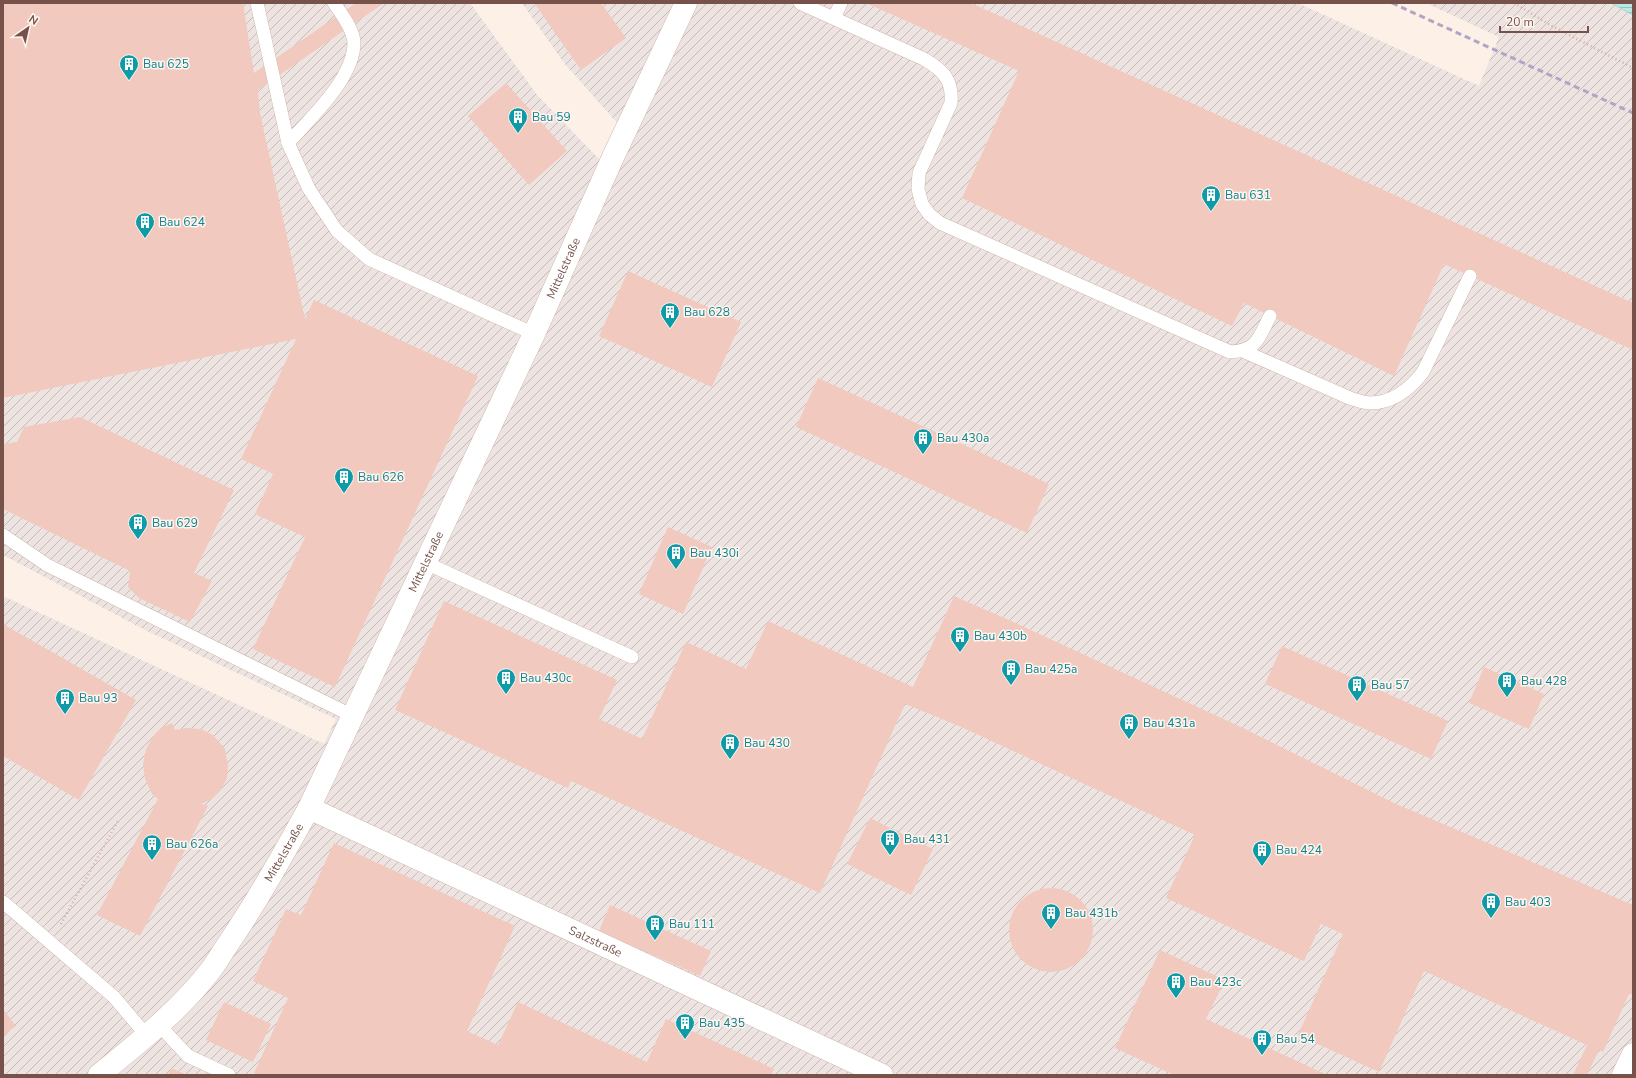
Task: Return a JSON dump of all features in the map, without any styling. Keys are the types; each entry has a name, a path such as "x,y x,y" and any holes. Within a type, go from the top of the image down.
{"street":[{"name":"Mittelstraße","path":"99,1075 153,1030 210,972 280,861 309,808 426,563 534,334 613,156 686,3"},
{"name":"Salzstraße","path":"309,808 882,1075"},
{"path":"1623,1075 1633,1054"}],"lane":[{"path":"258,3 288,144 309,189 337,231 369,260 534,334"},
{"path":"288,144 326,102 350,66 354,42 346,20 334,3"},
{"path":"800,3 924,59 938,68 948,79 952,92 952,103 919,172 918,189 922,204 929,214 940,223 1230,352 1243,351 1252,347 1257,342 1270,316"},
{"path":"834,18 841,3"},
{"path":"1243,351 1352,399 1370,403 1386,400 1401,394 1414,383 1423,372 1470,276"},
{"path":"3,535 47,565 353,716"},
{"path":"426,563 632,657"},
{"path":"3,902 153,1030 188,1056 229,1075"}],"path":[{"path":"1514,3 1552,26 1633,68"},
{"path":"51,943 119,819"}],"shaded area":[{"path":"3,3 470,3 538,96 602,162 619,125 564,63 522,3 1298,3 1479,86 1499,37 1426,3 1611,3 1633,15 1633,1075 3,1075 3,596 324,744 336,719 145,630 3,555"}],"water":[{"path":"1611,3 1633,3 1633,15"}],"building":[{"path":"3,3 243,3 254,73 356,3 384,3 258,90 260,113 305,319 314,300 478,376 335,687 253,649 305,537 255,514 273,474 241,459 296,339 3,398"},
{"path":"534,3 601,3 626,38 581,70"},
{"name":"Bau 631","path":"866,3 971,3 1633,303 1633,350 1444,264 1394,376 1244,303 1232,326 962,198 1019,71"},
{"name":"Bau 59","path":"506,83 567,151 529,185 468,116"},
{"name":"Bau 628","path":"628,271 741,322 712,387 599,336"},
{"name":"Bau 430a","path":"818,378 1049,484 1027,533 796,427"},
{"name":"Bau 629","path":"80,417 234,490 194,573 212,581 190,622 139,598 128,587 130,571 3,509 3,444 17,442 24,427"},
{"name":"Bau 430i","path":"668,527 712,547 683,614 639,594"},
{"path":"954,596 1243,728 1394,803 1633,905 1633,995 1629,994 1603,1052 1599,1050 1587,1075 1573,1075 1587,1045 1424,971 1379,1072 1298,1035 1343,934 1321,924 1304,961 1166,898 1195,835 959,726 905,704 820,893 571,781 568,788 395,710 444,601 617,680 599,719 642,739 686,642 746,669 768,621 913,687"},
{"name":"Bau 93","path":"3,624 136,700 79,800 3,756"},
{"name":"Bau 57","path":"1282,646 1448,721 1431,759 1265,684"},
{"name":"Bau 428","path":"1484,667 1544,694 1529,729 1469,703"},
{"name":"Bau 626a","path":"172,723 175,730 186,728 201,729 213,735 225,749 228,766 227,778 221,790 212,799 201,804 208,806 140,936 97,915 158,799 152,794 145,779 143,764 146,749 154,735 161,728"},
{"name":"Bau 431","path":"870,818 933,849 911,895 847,864"},
{"path":"334,843 515,926 467,1031 498,1045 518,1002 647,1062 666,1019 774,1069 771,1075 259,1075 254,1073 288,998 253,981 286,909 301,915"},
{"name":"Bau 431b","path":"1043,888 1059,888 1075,895 1086,906 1093,922 1093,938 1090,946 1081,960 1075,965 1059,972 1043,972 1027,965 1016,954 1009,938 1009,922 1016,906 1027,895"},
{"name":"Bau 111","path":"610,905 711,951 700,976 599,931"},
{"name":"Bau 423c","path":"1160,950 1225,980 1206,1019 1327,1075 1174,1075 1115,1048"},
{"path":"224,1002 271,1024 253,1062 206,1040"},
{"path":"3,1009 16,1026 3,1036"},
{"path":"171,1068 187,1075 168,1075"}],"railway":[{"path":"1392,3 1633,113"}],"place":[{"name":"Bau 625","path":"129,81"},
{"name":"Bau 59","path":"518,134"},
{"name":"Bau 631","path":"1211,212"},
{"name":"Bau 624","path":"145,239"},
{"name":"Bau 628","path":"670,329"},
{"name":"Bau 430a","path":"923,455"},
{"name":"Bau 626","path":"344,494"},
{"name":"Bau 629","path":"138,540"},
{"name":"Bau 430i","path":"676,570"},
{"name":"Bau 430b","path":"960,653"},
{"name":"Bau 425a","path":"1011,686"},
{"name":"Bau 430c","path":"506,695"},
{"name":"Bau 428","path":"1507,698"},
{"name":"Bau 57","path":"1357,702"},
{"name":"Bau 93","path":"65,715"},
{"name":"Bau 431a","path":"1129,740"},
{"name":"Bau 430","path":"730,760"},
{"name":"Bau 431","path":"890,856"},
{"name":"Bau 626a","path":"152,861"},
{"name":"Bau 424","path":"1262,867"},
{"name":"Bau 403","path":"1491,919"},
{"name":"Bau 431b","path":"1051,930"},
{"name":"Bau 111","path":"655,941"},
{"name":"Bau 423c","path":"1176,999"},
{"name":"Bau 435","path":"685,1040"},
{"name":"Bau 54","path":"1262,1056"}]}
